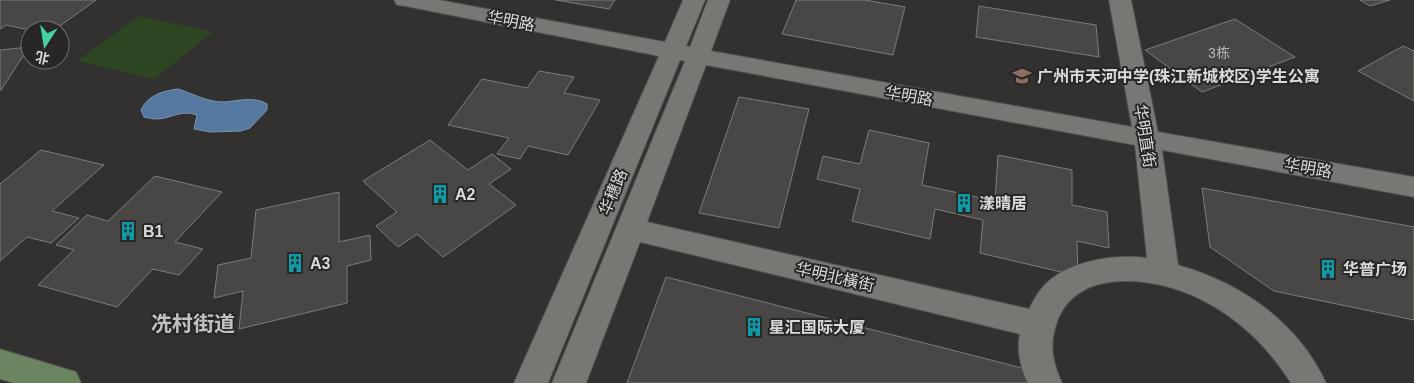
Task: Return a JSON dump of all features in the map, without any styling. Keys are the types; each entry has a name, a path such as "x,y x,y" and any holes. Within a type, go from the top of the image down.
{"main road":[{"path":"0,364 64,383"}],"street":[{"name":"华明路","path":"405,0 685,54 1414,187"},
{"name":"华穗路","path":"570,383 631,228 685,54 694,0"},
{"name":"华穗路","path":"531,383 685,54 719,0"},
{"name":"华明直街","path":"1120,0 1147,139 1164,272"},
{"name":"华明北橫街","path":"631,228 1039,325"},
{"path":"1045,383 1035,342 1042,311 1061,288 1089,273 1124,268 1164,272 1208,288 1250,314 1286,348 1313,382"}],"green space":[{"path":"139,16 213,32 154,79 77,61"}],"water":[{"path":"178,89 218,102 257,100 267,104 267,110 250,128 241,131 211,132 194,129 197,115 191,113 157,119 144,117 141,110 152,97"}],"building":[{"path":"0,0 96,0 68,20 20,20 20,28 6,25 0,29"},
{"path":"556,0 615,0 609,9"},
{"path":"796,0 865,0 905,7 893,55 782,34"},
{"path":"1360,0 1390,0 1370,6"},
{"path":"979,6 1096,25 1099,57 976,37"},
{"path":"1235,19 1295,57 1202,92 1145,50"},
{"path":"1403,46 1414,51 1414,101 1358,71"},
{"path":"20,48 20,61 1,90 0,90 0,50"},
{"path":"539,71 574,77 564,93 600,100 568,155 528,146 520,159 497,154 509,138 448,125 482,79 527,88"},
{"path":"739,97 809,109 779,228 699,213"},
{"name":"漾晴居","path":"869,130 929,143 922,185 995,201 998,155 1072,170 1072,205 1107,212 1109,248 1077,241 1078,276 980,253 983,220 935,209 930,239 852,221 860,189 817,179 823,156 860,164"},
{"name":"A2","path":"430,140 468,170 492,154 511,169 489,184 516,205 443,257 417,234 398,247 376,226 397,212 363,181"},
{"path":"41,150 104,165 52,211 79,218 51,243 27,237 0,261 0,184"},
{"name":"B1","path":"155,176 222,192 175,242 203,249 179,275 153,269 117,307 38,285 74,250 56,245 87,215 108,221"},
{"name":"华普广场","path":"1202,188 1414,227 1414,320 1274,291 1210,247"},
{"name":"A3","path":"339,192 339,242 370,235 371,260 347,266 347,303 239,329 243,291 214,298 218,265 251,258 256,210"},
{"name":"星汇国际大厦","path":"666,277 1022,368 1032,383 627,383"}],"place":[{"name":"广州市天河中学(珠江新城校区)学生公寓","path":"1022,76"},
{"name":"A2","path":"440,194"},
{"name":"漾晴居","path":"964,203"},
{"name":"B1","path":"128,231"},
{"name":"A3","path":"295,263"},
{"name":"华普广场","path":"1328,269"},
{"name":"星汇国际大厦","path":"754,327"}],"district":[{"name":"冼村街道","path":"193,323"}]}
